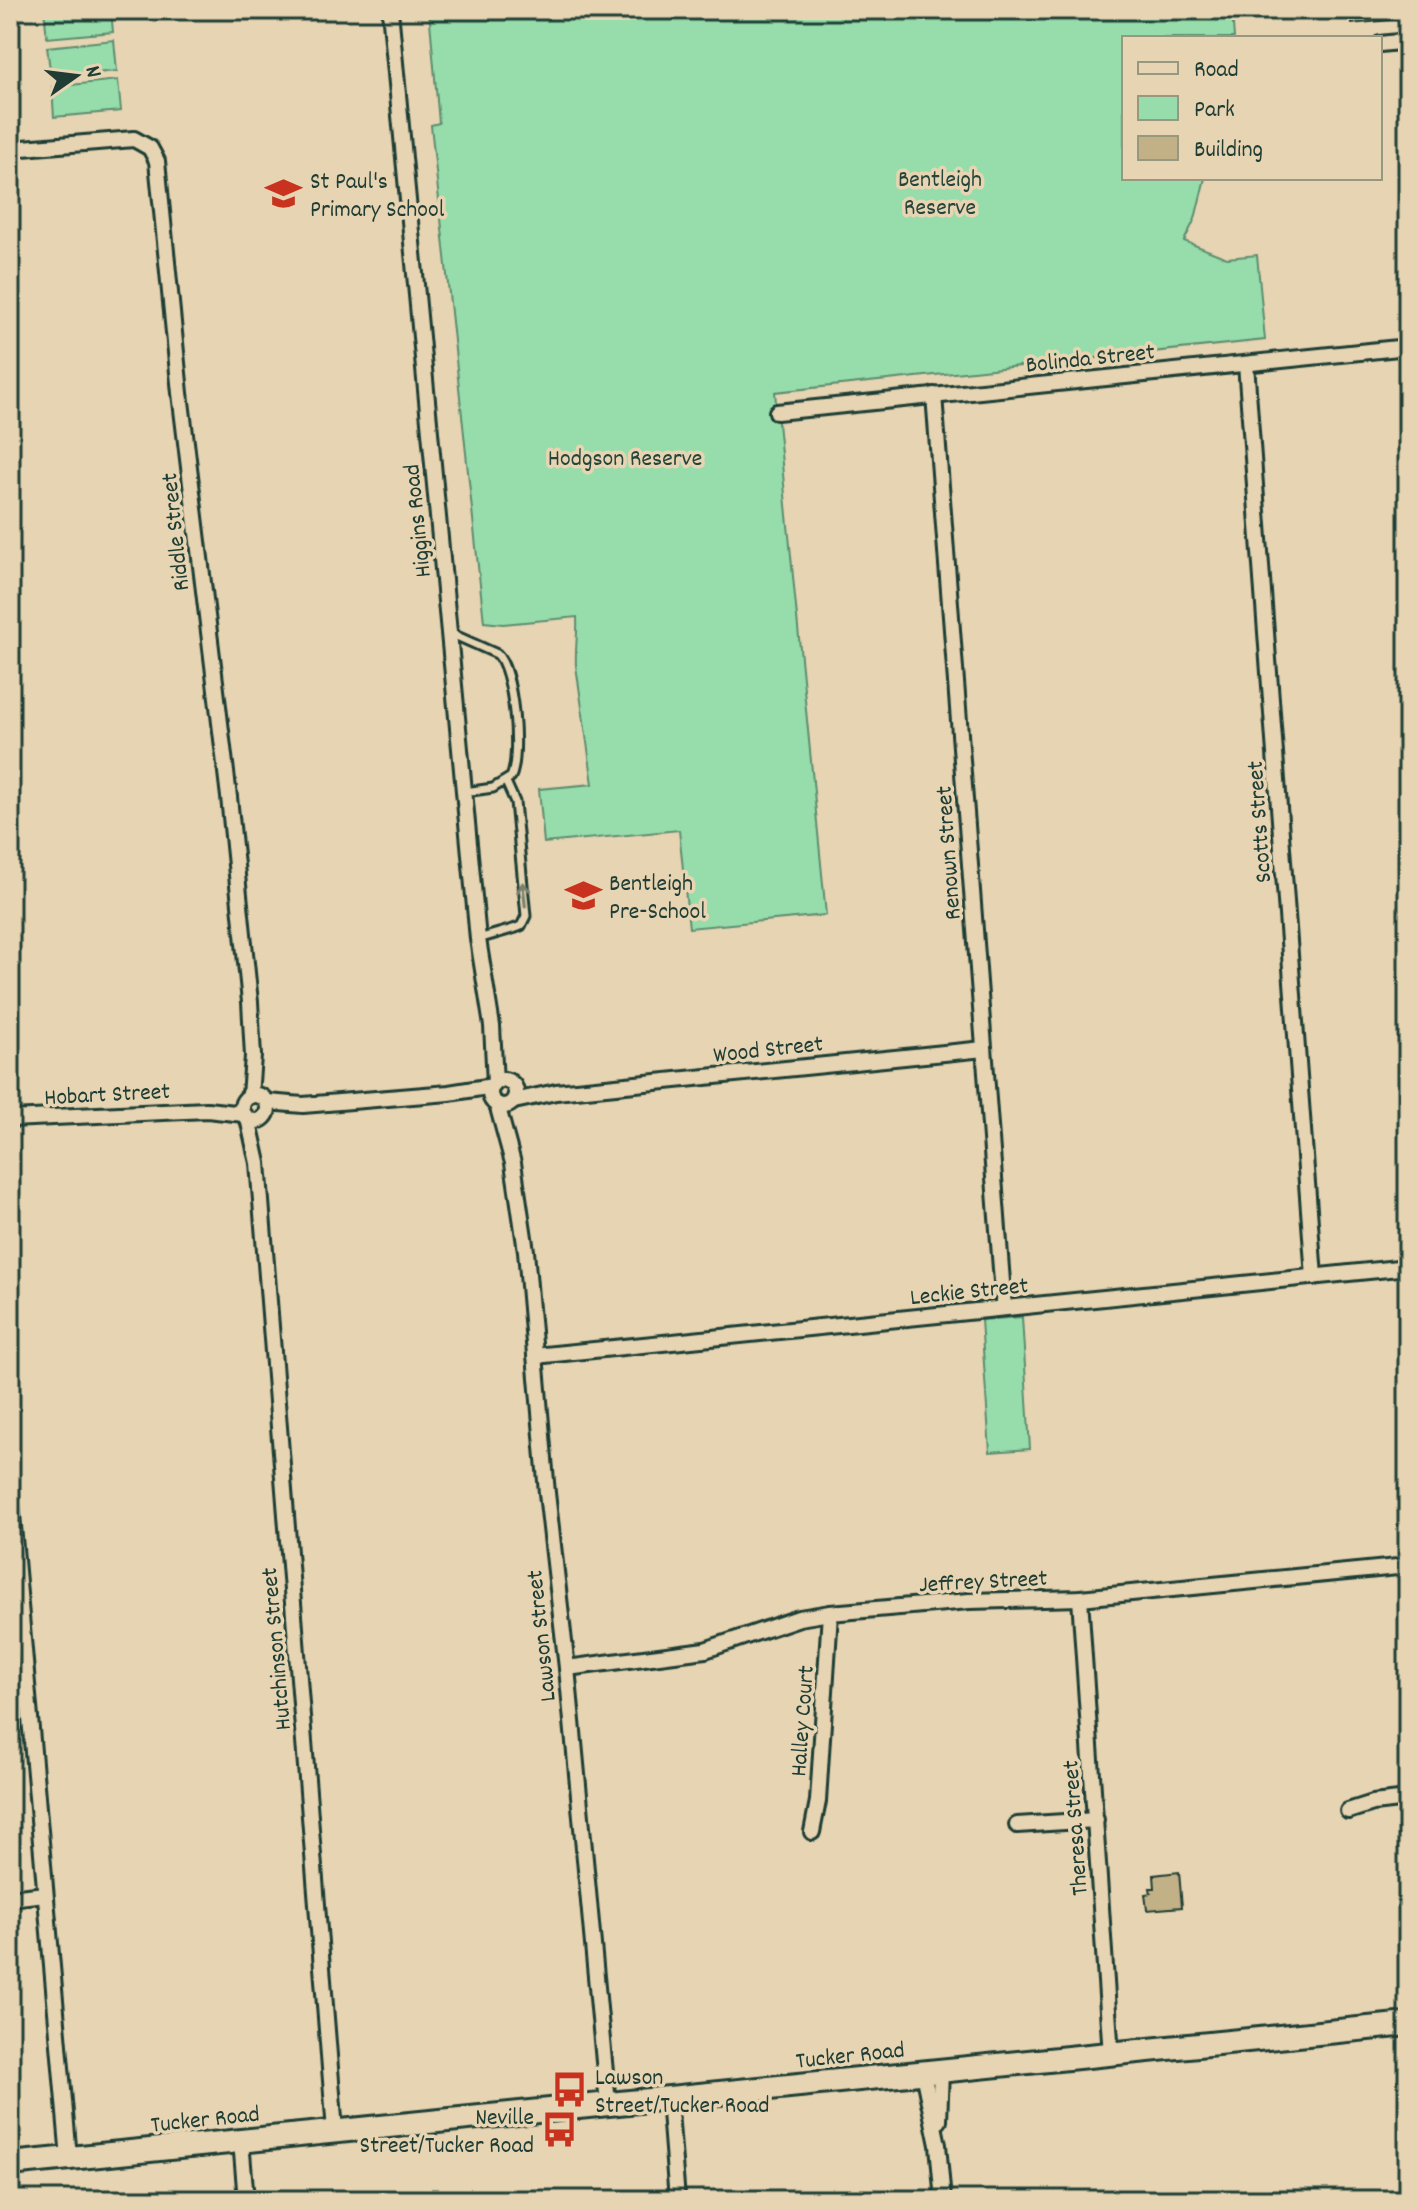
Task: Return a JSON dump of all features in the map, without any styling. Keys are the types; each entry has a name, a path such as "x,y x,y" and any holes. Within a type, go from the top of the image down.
{"street":[{"name":"Higgins Road","path":"390,10 478,939 503,1093"},
{"path":"1382,44 1408,41"},
{"name":"Riddle Street","path":"10,149 134,139 150,148 157,161 184,422 229,797 250,1002 255,1108"},
{"name":"Bolinda Street","path":"777,412 1408,347"},
{"name":"Scotts Street","path":"1246,364 1314,1277"},
{"name":"Renown Street","path":"934,395 1004,1308"},
{"name":"Wood Street","path":"503,1093 556,1092 984,1049"},
{"name":"Hobart Street","path":"10,1119 255,1108 449,1093 503,1093"},
{"name":"Lawson Street","path":"503,1093 526,1251 608,2104"},
{"name":"Hutchinson Street","path":"255,1108 335,2131"},
{"name":"Leckie Street","path":"535,1356 1408,1267"},
{"path":"10,1492 69,2158"},
{"name":"Jeffrey Street","path":"567,1668 705,1650 799,1618 830,1613 958,1602 1080,1598 1408,1566"},
{"name":"Theresa Street","path":"1080,1598 1111,2055"},
{"name":"Halley Court","path":"812,1832 818,1801 830,1613"},
{"path":"1348,1811 1373,1803 1408,1799"},
{"path":"1017,1825 1096,1820"},
{"path":"10,1898 45,1894"},
{"name":"Tucker Road","path":"10,2164 1408,2024"},
{"path":"932,2072 943,2200"},
{"path":"669,2099 677,2200"},
{"path":"241,2141 246,2200"}],"lane":[{"path":"450,633 497,654 507,668 515,769 506,782 493,788 464,792"},
{"path":"478,939 521,926 526,916 515,802 506,782"}],"green space":[{"path":"44,10 111,10 113,32 47,38"},
{"path":"429,10 1232,10 1234,36 1122,36 1122,180 1205,180 1195,219 1184,241 1227,258 1257,255 1265,340 775,392 826,915 689,928 679,830 544,843 539,789 593,784 576,666 577,617 503,624 484,622 431,125 439,123"},
{"path":"114,40 117,71 51,77 47,47"},
{"path":"118,80 121,111 54,117 52,87"},
{"path":"1022,1317 1030,1449 990,1452 981,1320"}],"building":[{"path":"1351,10 1408,10 1408,18 1352,24"},
{"path":"1179,1872 1182,1907 1147,1910 1145,1894 1151,1893 1150,1888 1155,1888 1154,1875"}],"place":[{"name":"St Paul's Primary School","path":"284,194"},
{"name":"Bentleigh Pre-School","path":"583,896"},
{"name":"Lawson Street/Tucker Road","path":"569,2090"},
{"name":"Neville Street/Tucker Road","path":"560,2130"}],"park label":[{"name":"Bentleigh Reserve","path":"940,192"},
{"name":"Hodgson Reserve","path":"625,457"}]}
